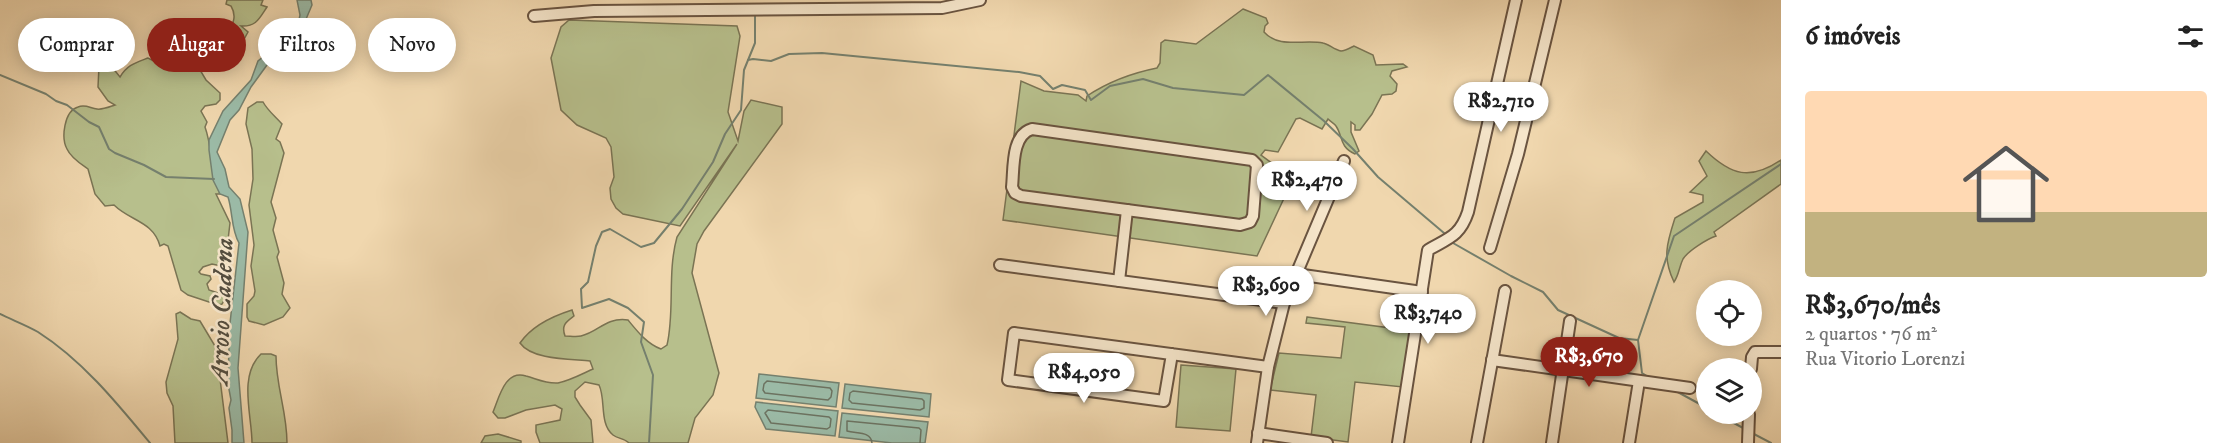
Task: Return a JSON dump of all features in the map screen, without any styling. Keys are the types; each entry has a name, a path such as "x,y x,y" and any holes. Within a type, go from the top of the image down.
{"street":[{"path":"534,16 594,11 942,8 980,0"},
{"path":"1398,443 1428,250 1463,226 1468,212 1516,0"},
{"path":"1490,248 1518,154 1555,0"},
{"path":"1032,129 1246,158 1257,165 1253,216 1250,222 1240,225 1127,210 1021,196 1014,193 1012,187 1018,139 1024,131 1032,129"},
{"path":"1327,443 1257,438 1268,367 1284,303 1344,161"},
{"path":"1119,281 1127,210"},
{"path":"1000,265 1284,303"},
{"path":"1296,274 1422,292"},
{"path":"1477,443 1505,291"},
{"path":"1552,443 1570,321"},
{"path":"1172,354 1164,401 1008,380 1014,333 1172,354 1268,367"},
{"path":"1752,358 1755,352 1781,352"},
{"path":"1492,360 1690,388"},
{"path":"1629,443 1639,381"},
{"path":"1748,443 1749,424"}],"green space":[{"path":"227,0 263,0 261,5 267,7 254,24 246,26 246,18 234,18 231,6 226,4"},
{"path":"1243,9 1266,18 1268,23 1264,32 1277,40 1323,43 1341,51 1354,46 1373,55 1376,65 1403,64 1407,67 1392,71 1390,76 1397,84 1396,91 1382,95 1360,130 1355,130 1355,125 1351,122 1351,132 1359,151 1355,154 1346,148 1336,126 1328,119 1322,129 1300,118 1296,119 1278,152 1265,150 1261,155 1293,179 1257,256 1003,220 1021,81 1044,91 1078,95 1086,101 1087,96 1112,82 1157,68 1160,63 1161,43 1165,40 1196,44"},
{"path":"569,20 737,26 740,36 728,112 738,141 744,111 751,100 782,107 782,124 704,231 697,244 692,273 719,373 713,395 695,418 688,443 629,443 615,436 606,425 599,385 585,382 575,391 575,397 591,420 593,443 540,443 536,425 560,420 562,409 555,405 526,410 505,418 498,418 493,412 504,386 513,377 519,375 558,383 593,369 590,361 542,356 526,349 520,343 536,327 565,312 572,310 574,316 565,324 565,336 581,336 613,321 628,320 651,344 661,349 667,345 671,319 672,264 677,237 737,144 680,226 623,214 611,199 610,188 614,177 611,147 606,138 577,125 561,110 551,58 561,27"},
{"path":"147,58 147,72 201,72 220,93 220,100 216,104 205,106 201,111 207,122 205,127 220,194 216,194 230,223 228,240 231,268 212,264 203,267 199,272 210,276 211,279 207,284 209,290 218,293 223,286 219,275 225,275 228,286 222,304 218,305 188,295 181,290 168,246 164,244 160,246 157,238 147,226 114,205 105,206 95,194 88,169 76,161 65,144 65,125 73,110 83,106 101,109 115,105 108,101 98,87 99,72 116,72 120,77 124,72 135,72 135,63"},
{"path":"257,102 263,102 282,124 276,139 280,142 284,153 271,202 276,218 273,230 279,252 277,257 284,283 282,294 290,308 283,317 264,325 249,321 247,317 247,304 255,291 251,266 254,245 249,205 253,179 252,149 246,124 248,108"},
{"path":"1706,151 1724,165 1741,172 1760,171 1781,160 1781,184 1714,232 1716,236 1689,252 1683,259 1674,282 1667,257 1670,235 1675,218 1703,202 1703,195 1690,192 1707,176 1699,161"},
{"path":"180,312 191,319 200,321 215,346 228,443 175,443 173,406 167,393 166,382 178,339 176,314"},
{"path":"1307,317 1413,331 1403,387 1355,382 1348,442 1311,437 1316,395 1270,390 1279,353 1341,358 1345,327 1306,323"},
{"path":"261,354 276,356 287,443 252,443 248,384 254,363"},
{"path":"1181,365 1236,369 1230,431 1176,427"},
{"path":"498,434 521,441 521,443 481,443 485,436"}],"water":[{"name":"Arroio Cadena","path":"297,0 311,0 312,5 306,18 299,18"},
{"name":"Arroio Cadena","path":"258,61 258,72 262,72 239,110 230,120 217,152 225,169 229,187 240,199 248,232 238,368 244,443 232,443 229,408 231,400 228,384 229,346 226,336 230,323 239,243 228,197 220,194 213,180 209,140 223,111 251,80"},
{"path":"759,374 839,383 836,407 756,398"},
{"path":"845,384 931,394 929,417 842,408"},
{"path":"756,402 838,411 835,436 766,429 755,407"},
{"path":"842,413 928,422 925,443 892,443 839,437"}],"waterway":[{"path":"649,443 653,375 641,342 644,322 628,308 609,299 582,308 581,289 588,282 596,246 602,232 610,229 641,247 654,243 682,209 713,162 725,134 741,110 744,70 755,43 755,14"},
{"path":"748,60 771,61 789,54 822,53 1019,72 1040,76 1053,89 1062,85 1085,90 1091,100 1110,86 1143,79 1173,88 1244,95 1268,75 1324,121 1378,177 1444,233"},
{"path":"0,75 67,105 99,127 109,149 115,153 166,177 214,179"},
{"path":"1650,378 1642,373 1638,340 1674,236 1781,164"},
{"path":"1453,243 1543,292 1558,310 1619,338 1638,340"},
{"path":"0,314 29,327 54,343 112,398 150,443"},
{"path":"1674,390 1696,402"},
{"path":"1736,424 1745,429"},
{"path":"1752,433 1771,443"}]}
